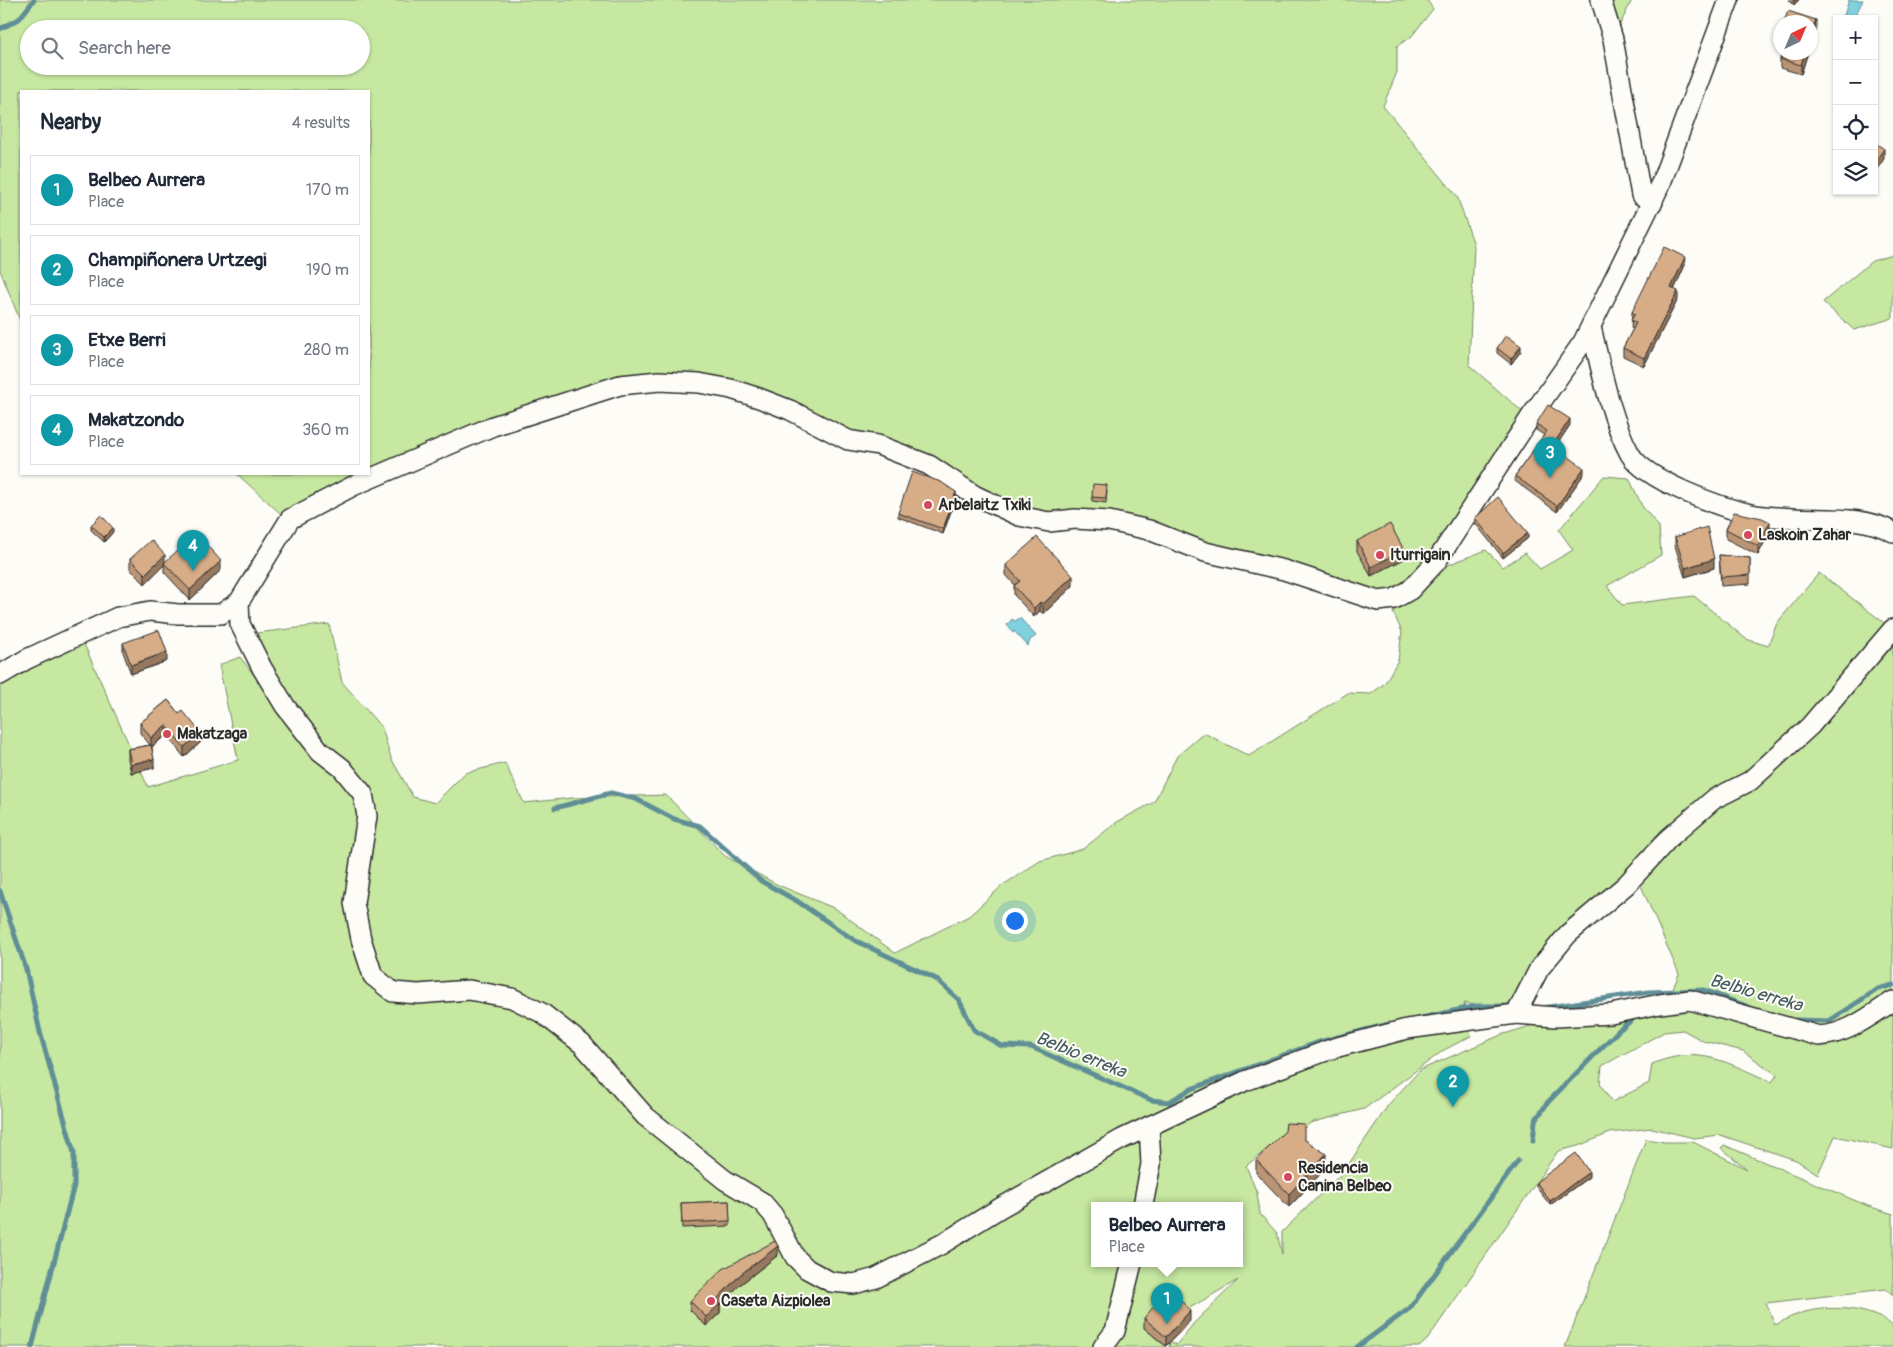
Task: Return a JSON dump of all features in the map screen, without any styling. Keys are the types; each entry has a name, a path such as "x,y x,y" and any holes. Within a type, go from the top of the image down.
{"street":[{"path":"1601,0 1613,39 1642,194 1653,202"},
{"path":"0,675 27,659 118,618 150,611 178,614 220,614 239,602 290,519 314,506 353,486 493,426 620,385 659,381 699,383 732,389 759,398 790,410 848,440 878,445 930,465 974,495 1018,516 1049,522 1076,519 1109,521 1149,530 1205,552 1284,570 1378,601 1387,600 1410,590 1436,562 1532,415 1583,342 1653,202 1694,99 1729,0"},
{"path":"1591,327 1606,389 1624,440 1631,456 1647,472 1689,494 1750,514 1867,521 1893,532"},
{"path":"239,602 240,624 262,668 286,706 320,751 342,768 364,794 367,816 354,903 361,940 373,976 393,992 418,994 469,990 512,998 542,1013 582,1044 645,1116 725,1180 762,1202 774,1215 795,1256 807,1269 831,1282 854,1284 876,1278 942,1244 1000,1208 1149,1126 1245,1081 1334,1048 1407,1029 1516,1014 1556,1017 1611,1014 1690,1000 1819,1036 1834,1035 1850,1028 1893,1001"},
{"path":"1516,1014 1539,969 1568,934 1626,885 1669,838 1714,799 1750,781 1810,726 1893,629"},
{"path":"1144,1202 1151,1164 1149,1126"},
{"path":"1103,1347 1115,1331 1131,1267"}],"green space":[{"path":"0,0 1427,0 1433,9 1411,37 1397,46 1397,72 1383,106 1457,196 1474,245 1469,365 1525,414 1427,564 1386,592 1109,521 1049,522 974,495 759,398 659,381 493,426 291,523 238,475 370,475 370,90 20,90 20,320 0,270"},
{"path":"1601,0 1632,0 1613,39"},
{"path":"1893,255 1893,318 1854,330 1823,302 1872,261"},
{"path":"1604,476 1629,478 1642,506 1659,527 1661,555 1607,586 1622,605 1694,596 1746,639 1768,646 1777,623 1819,573 1887,625 1893,621 1893,1149 1835,1136 1818,1174 1796,1160 1720,1135 1694,1138 1652,1128 1610,1133 1578,1146 1558,1151 1427,1340 1419,1347 1169,1347 1170,1341 1176,1345 1194,1323 1238,1280 1188,1309 1144,1328 1166,1347 0,1347 0,685 28,663 83,642 148,787 238,760 219,665 240,657 305,740 363,788 306,725 262,659 257,633 329,624 342,682 382,728 391,758 413,797 435,803 465,773 505,763 524,803 572,798 666,795 725,856 778,885 836,909 895,953 969,916 1003,885 1040,861 1083,849 1117,822 1154,802 1177,756 1204,733 1249,756 1348,693 1371,694 1385,683 1398,660 1402,632 1393,612 1402,600 1435,570 1486,550 1503,567 1525,553 1540,569 1573,550 1559,530","holes":["1636,874 1679,974 1665,1007 1540,1023 1501,1035 1420,1070 1389,1104 1344,1171 1282,1232 1282,1254 1277,1233 1260,1214 1257,1193 1246,1166 1286,1133 1301,1131 1310,1123 1364,1109 1444,1050 1471,1036 1464,1003 1503,1010 1523,984","1683,1030 1703,1041 1743,1051 1777,1075 1772,1082 1713,1058 1699,1056 1669,1058 1652,1064 1649,1083 1612,1102 1600,1084 1602,1066 1664,1032"]},
{"path":"1646,1139 1664,1142 1693,1142 1747,1169 1721,1148 1724,1145 1868,1206 1893,1214 1893,1295 1886,1289 1766,1303 1775,1325 1793,1316 1819,1309 1846,1309 1872,1314 1893,1326 1893,1347 1565,1347"}],"water":[{"path":"1849,0 1863,0 1856,15 1844,15"},
{"path":"1020,618 1036,636 1030,640 1028,646 1007,625 1012,619 1015,621"}],"building":[{"path":"1788,11 1800,15 1787,15"},
{"path":"1784,60 1803,60 1801,65"},
{"path":"1878,145 1884,149 1878,157"},
{"path":"1664,247 1685,257 1671,288 1678,291 1644,358 1623,348 1636,323 1631,320 1635,314 1632,312"},
{"path":"1506,335 1521,346 1511,359 1497,348"},
{"path":"1548,405 1570,419 1553,445 1584,468 1557,506 1515,476 1547,431 1536,424"},
{"name":"Arbelaitz Txiki","path":"912,472 941,482 956,492 943,529 898,513"},
{"path":"1093,484 1107,485 1106,498 1092,497"},
{"path":"1498,497 1528,533 1503,553 1475,518"},
{"name":"Laskoin Zahar","path":"1734,512 1762,518 1770,522 1758,546 1726,529"},
{"path":"101,515 113,528 104,537 91,525"},
{"name":"Iturrigain","path":"1390,524 1404,550 1371,567 1357,541"},
{"path":"1707,527 1714,559 1685,568 1675,537"},
{"path":"196,533 221,561 190,590 164,563"},
{"path":"1037,537 1073,576 1043,604 1040,602 1034,608 1014,586 1020,581 1006,565"},
{"path":"151,540 165,555 145,574 130,559"},
{"path":"1719,555 1750,558 1750,575 1721,577"},
{"path":"159,630 167,652 131,665 123,643"},
{"path":"168,700 179,714 183,711 201,733 184,747 166,725 151,738 140,723"},
{"path":"151,745 154,759 131,764 128,749"},
{"path":"1286,1123 1304,1124 1304,1139 1326,1154 1289,1194 1256,1160 1285,1131"},
{"path":"1576,1153 1589,1172 1550,1201 1536,1182"},
{"path":"729,1201 730,1221 682,1223 681,1203"},
{"path":"775,1241 778,1246 741,1274 716,1300 720,1304 706,1317 690,1301 723,1269"},
{"path":"1167,1291 1179,1298 1190,1311 1166,1337 1144,1318"}],"waterway":[{"path":"0,29 19,19 34,0"},
{"name":"Belbio erreka","path":"555,808 611,793 636,799 674,819 700,826 761,881 797,901 854,940 936,979 959,1000 974,1030 1002,1046 1031,1047 1151,1100 1169,1102 1191,1089 1319,1042 1389,1024"},
{"path":"0,891 26,969 40,1032 74,1153 74,1185 32,1347"},
{"name":"Belbio erreka","path":"1796,1020 1829,1021 1878,989 1893,985"},
{"name":"Belbio erreka","path":"1542,1008 1649,992 1704,990 1749,1007"},
{"name":"Belbio erreka","path":"1417,1019 1476,1006 1510,1006"},
{"path":"1533,1141 1535,1121 1548,1102 1619,1030 1632,1020"},
{"path":"1357,1347 1410,1308 1518,1161"}],"place":[{"name":"Etxe Berri","path":"1550,478"},
{"name":"Arbelaitz Txiki","path":"928,505"},
{"name":"Laskoin Zahar","path":"1748,535"},
{"name":"Iturrigain","path":"1380,555"},
{"name":"Makatzondo","path":"193,571"},
{"name":"Makatzaga","path":"167,734"},
{"name":"Champiñonera Urtzegi","path":"1453,1107"},
{"name":"Residencia Canina Belbeo","path":"1288,1177"},
{"name":"Caseta Aizpiolea","path":"711,1301"},
{"name":"Belbeo Aurrera","path":"1167,1324"}]}
